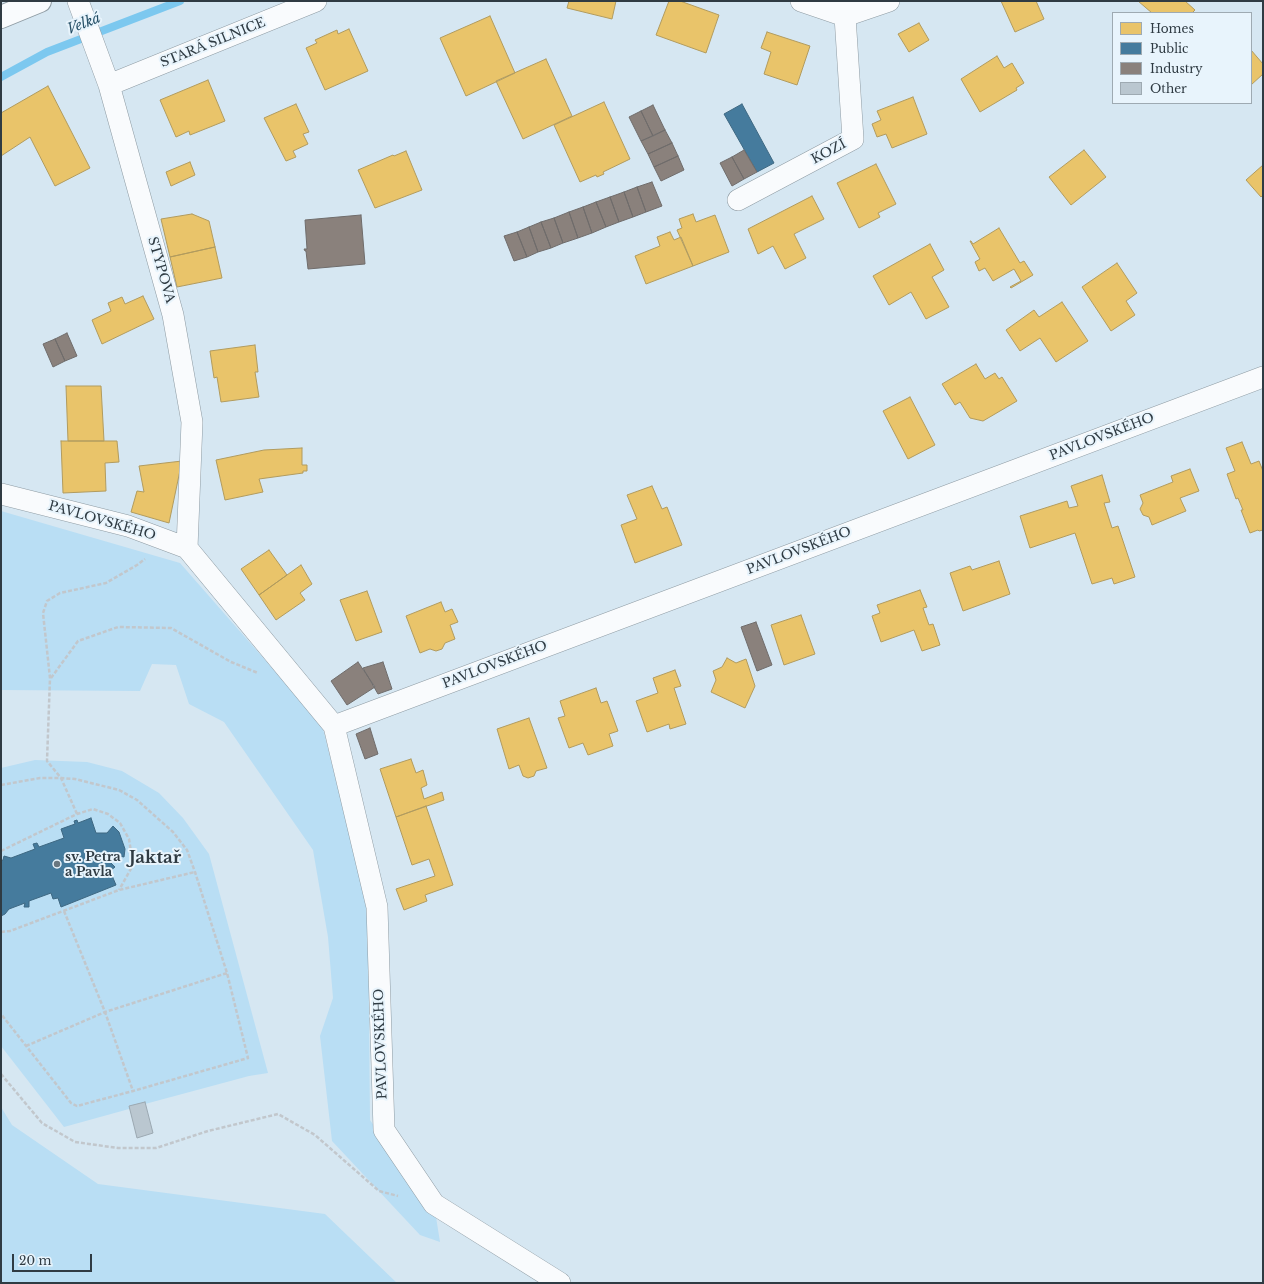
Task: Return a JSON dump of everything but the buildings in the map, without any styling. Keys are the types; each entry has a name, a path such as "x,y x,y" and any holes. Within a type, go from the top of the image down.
{"street":[{"path":"1,17 40,1"},
{"name":"STARÁ SILNICE","path":"109,85 316,1"},
{"path":"801,1 845,9 889,1"},
{"name":"STYPOVA","path":"80,6 109,85 173,315 192,422 177,545"},
{"name":"KOZÍ","path":"738,200 853,139 845,9"},
{"name":"PAVLOVSKÉHO","path":"334,726 1263,377"},
{"name":"PAVLOVSKÉHO","path":"1,494 128,526 177,545 334,726 377,907 384,1130 434,1204 560,1283"}],"path":[{"path":"77,814 61,778 47,761 50,678 42,613 47,601 60,593 106,583 137,565 177,545"},
{"path":"50,678 78,641 118,627 171,628 231,662 259,673"},
{"path":"1,785 40,778 61,778 75,779 119,790 137,800 173,832 187,850 196,872 227,974 248,1058 77,1106 71,1103 1,1014"},
{"path":"1,851 77,814 93,809 108,814 120,823 129,839 132,865 119,890"},
{"path":"1,932 10,931 119,890 196,872"},
{"path":"64,911 105,1012 133,1091"},
{"path":"26,1046 105,1012 227,974"},
{"path":"1,1074 42,1123 76,1142 118,1148 156,1148 208,1131 278,1114 315,1134 379,1191 434,1204"}],"shaded area":[{"path":"1,511 180,563 322,725 368,906 370,1120 436,1217 440,1242 420,1235 332,1141 320,1036 333,998 328,937 313,850 224,722 189,704 176,665 152,664 140,691 1,690"},
{"path":"35,760 87,762 122,771 159,793 183,818 209,854 268,1073 249,1076 145,1104 129,1106 129,1109 64,1127 1,1046 1,768"},
{"path":"1,1107 12,1125 98,1184 325,1214 397,1283 1,1283"}],"waterway":[{"name":"Velká","path":"1,77 47,52 180,1"}],"place":[{"name":"sv. Petra a Pavla","path":"57,864"}],"district":[{"name":"Jaktař","path":"155,858"}]}
